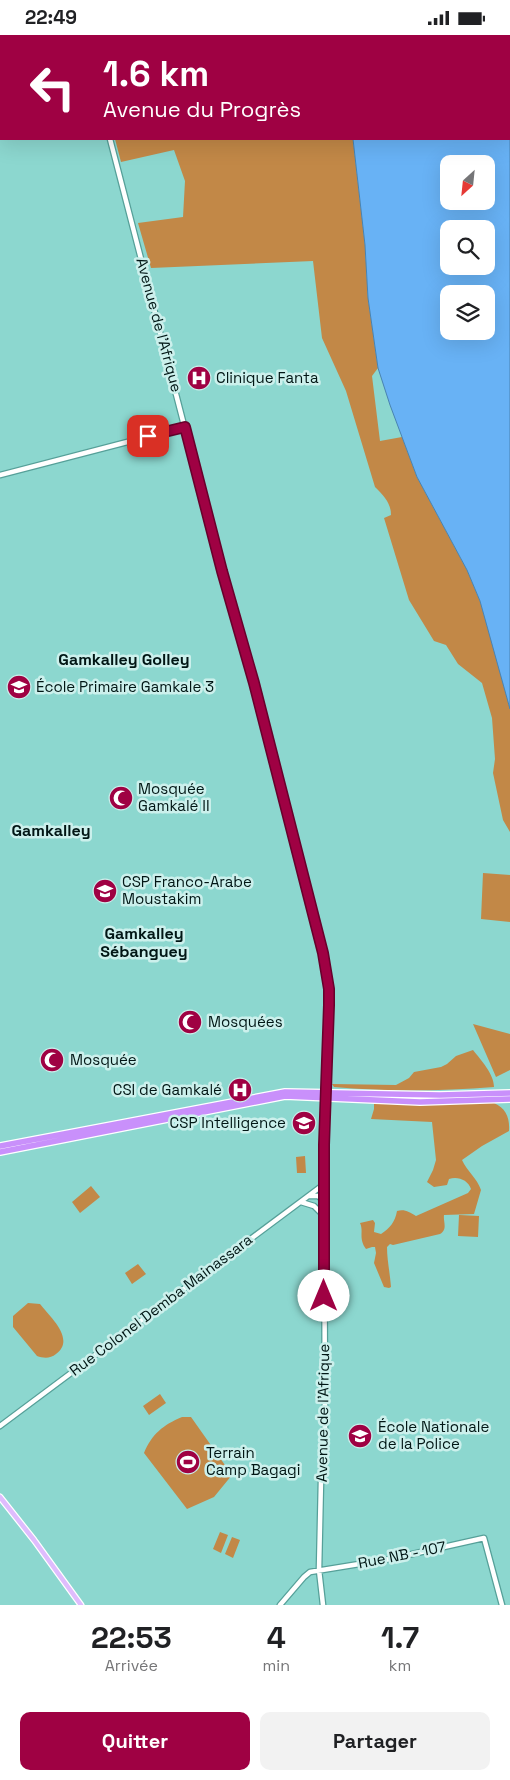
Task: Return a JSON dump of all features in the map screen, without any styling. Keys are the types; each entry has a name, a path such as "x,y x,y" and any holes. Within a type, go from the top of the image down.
{"highway":[{"path":"0,1146 285,1092 413,1101 494,1097 510,1099"},
{"path":"494,1097 510,1093"},
{"path":"0,1152 268,1099 326,1095"}],"main road":[{"name":"Avenue de l'Afrique","path":"110,140 222,571 254,683 323,953 329,989 323,1215 325,1421 319,1570 323,1605"},
{"path":"0,475 185,427"},
{"name":"Rue Colonel Demba Mainassara","path":"0,1426 324,1185"},
{"path":"309,1196 318,1196 324,1201"},
{"path":"301,1201 314,1206 323,1215"},
{"path":"0,1497 81,1605"},
{"name":"Rue NB - 107","path":"319,1570 390,1559 484,1538 502,1605"},
{"path":"280,1605 304,1577 310,1572 319,1570"}],"shaded area":[{"path":"115,140 353,140 365,245 368,298 378,368 372,376 380,441 402,437 417,477 467,570 480,601 510,709 510,832 503,820 493,773 495,759 492,718 482,683 458,664 446,645 434,641 409,600 384,518 391,515 390,507 375,487 346,391 322,338 313,261 151,268 138,223 183,217 185,181 174,150 121,162"},
{"path":"483,873 510,875 510,922 481,919"},
{"path":"473,1024 510,1034 510,1070 496,1077"},
{"path":"473,1050 489,1072 494,1087 394,1090 354,1089 334,1087 332,1084 396,1085 409,1078 414,1072 441,1067 456,1056"},
{"path":"374,1103 494,1103 504,1111 508,1118 509,1126 509,1131 462,1160 481,1190 474,1214 444,1215 445,1228 440,1234 393,1245 390,1244 387,1247 391,1287 389,1288 384,1287 374,1263 375,1247 366,1249 364,1245 360,1223 373,1220 375,1223 374,1232 381,1234 392,1224 397,1211 409,1212 416,1216 468,1193 471,1189 468,1183 459,1178 449,1179 447,1185 434,1187 427,1182 436,1160 432,1122 371,1119"},
{"path":"305,1156 306,1173 297,1173 296,1157"},
{"path":"91,1186 100,1197 80,1213 72,1202"},
{"path":"459,1215 479,1216 478,1237 458,1236"},
{"path":"138,1264 146,1274 132,1284 125,1273"},
{"path":"28,1303 40,1304 55,1322 62,1335 63,1342 61,1348 51,1357 37,1356 13,1327 13,1316"},
{"path":"160,1394 166,1403 149,1415 143,1406"},
{"path":"182,1417 191,1417 232,1475 214,1497 187,1509 144,1453 151,1440 159,1431 169,1423"},
{"path":"220,1532 228,1535 221,1553 213,1549"},
{"path":"232,1537 240,1540 233,1558 225,1554"}],"water":[{"path":"353,140 510,140 510,709 480,601 467,570 417,477 390,405 378,368 368,298 365,245"}],"place":[{"name":"Clinique Fanta","path":"199,378"},
{"name":"École Primaire Gamkale 3","path":"19,687"},
{"name":"Mosquée Gamkalé II","path":"121,798"},
{"name":"CSP Franco-Arabe Moustakim","path":"105,891"},
{"name":"Mosquées","path":"190,1022"},
{"name":"Mosquée","path":"52,1060"},
{"name":"CSI de Gamkalé","path":"240,1090"},
{"name":"CSP Intelligence","path":"304,1123"},
{"name":"École Nationale de la Police","path":"360,1436"},
{"name":"Terrain Camp Bagagi","path":"188,1462"}],"district":[{"name":"Gamkalley Golley","path":"124,659"},
{"name":"Gamkalley","path":"51,830"},
{"name":"Gamkalley Sébanguey","path":"144,942"}],"route":[{"path":"148,436 185,427 222,571 254,683 269,748 323,953 329,989 324,1145 324,1296"}]}
